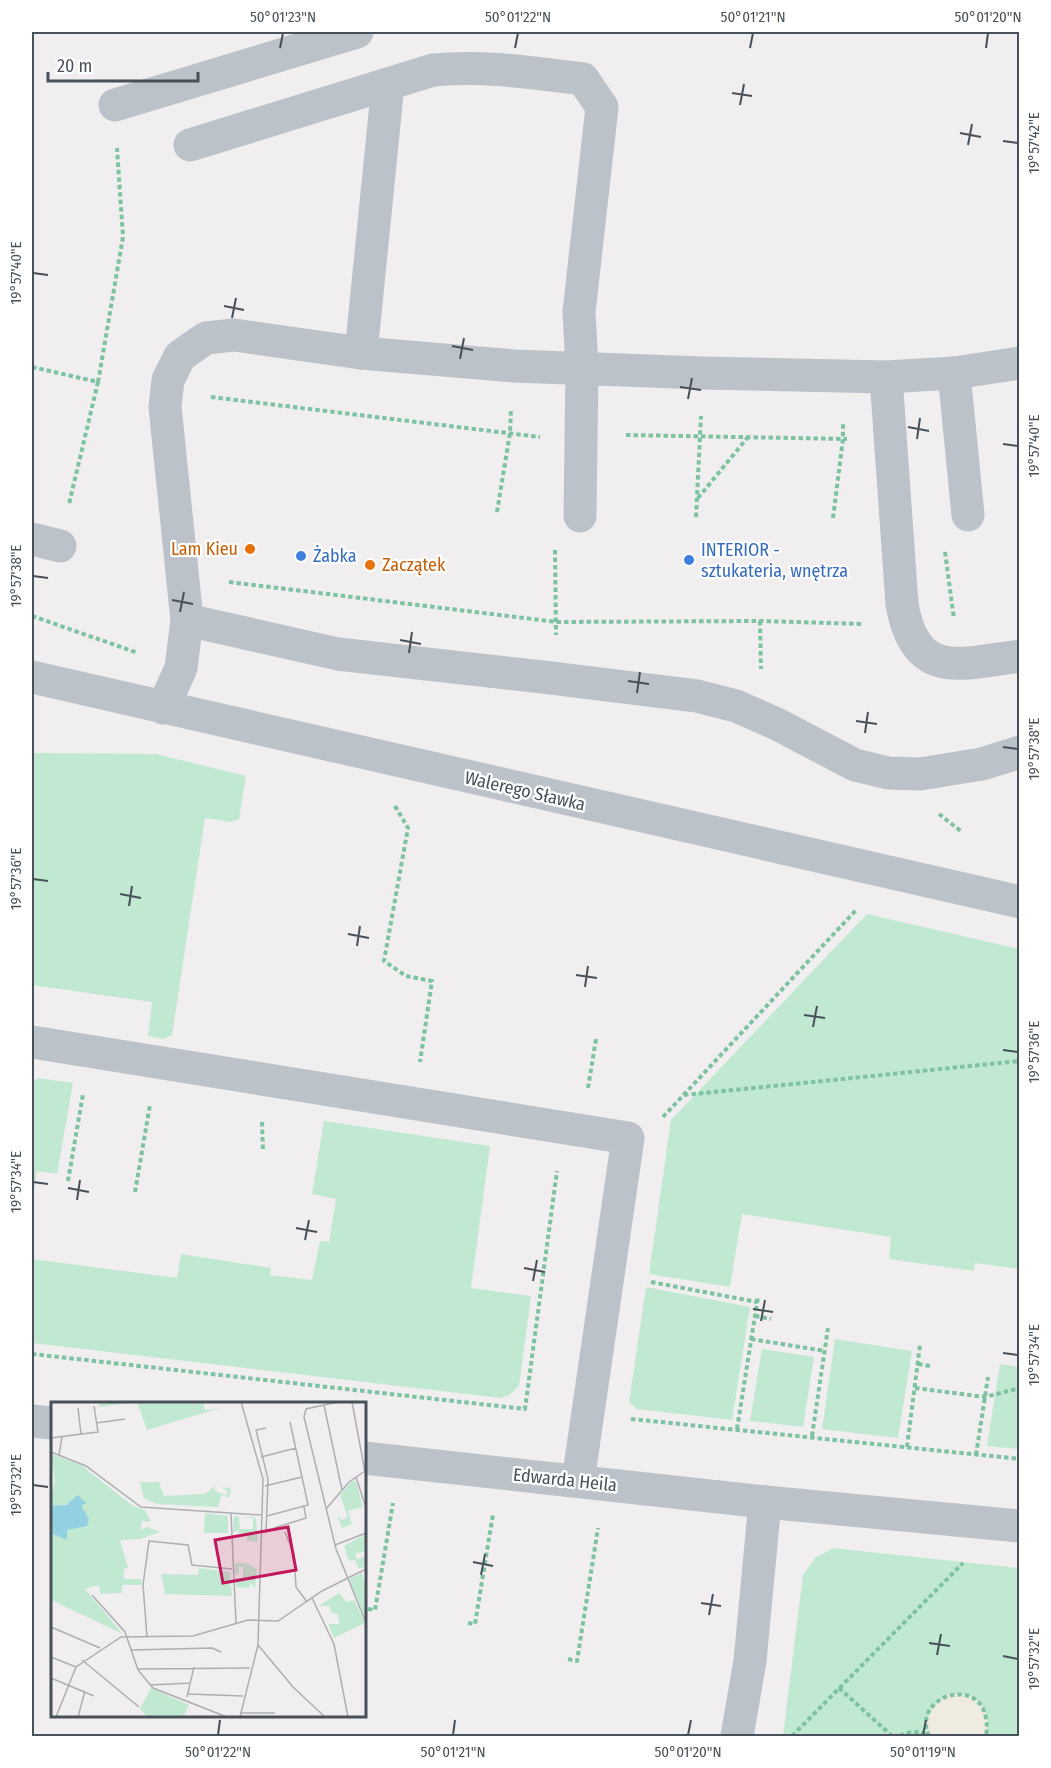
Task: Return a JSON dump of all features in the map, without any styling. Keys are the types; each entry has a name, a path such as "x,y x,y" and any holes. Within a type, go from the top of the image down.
{"street":[{"path":"115,105 357,32"},
{"path":"190,145 433,70 501,69 583,79 602,107 579,312 582,368 580,516"},
{"path":"361,353 388,84"},
{"path":"163,708 181,668 187,620 165,407 166,392 168,380 180,356 206,338 234,335 361,353 514,366 843,378 954,373 1020,363"},
{"path":"954,373 968,515"},
{"path":"886,377 902,604 906,626 920,649 944,663 967,663 1020,656"},
{"path":"187,620 338,654 697,696 736,706 777,723 855,765 888,773 920,774 972,766 1020,752"},
{"name":"Walerego Sławka","path":"32,677 1020,902"},
{"path":"32,1042 628,1138 578,1481"},
{"path":"32,1420 51,1423"},
{"name":"Edwarda Heila","path":"366,1458 765,1502 1020,1526"},
{"path":"737,1737 750,1661 765,1502"}],"path":[{"path":"46,543 98,382 123,237 115,105"},
{"path":"497,512 510,433 514,366"},
{"path":"32,369 98,382"},
{"path":"696,517 703,373"},
{"path":"833,518 843,440 843,378"},
{"path":"166,392 542,437"},
{"path":"697,498 748,437"},
{"path":"551,678 557,622 555,542"},
{"path":"183,577 557,622 760,621 906,626"},
{"path":"390,797 408,828 384,961 405,976 432,981"},
{"path":"660,1120 862,904"},
{"path":"588,1089 596,1039"},
{"path":"683,1095 1020,1061"},
{"path":"68,1181 84,1086"},
{"path":"135,1192 151,1099"},
{"path":"262,1115 264,1152"},
{"path":"32,1354 525,1410 557,1169"},
{"path":"649,1282 757,1300 737,1429"},
{"path":"755,1317 771,1319"},
{"path":"812,1436 828,1328"},
{"path":"751,1339 825,1351"},
{"path":"907,1447 920,1345"},
{"path":"918,1364 930,1366"},
{"path":"976,1455 988,1377"},
{"path":"915,1388 985,1397 1020,1388"},
{"path":"631,1419 1020,1459"},
{"path":"368,1609 375,1610 393,1502"},
{"path":"468,1623 475,1624 493,1512"},
{"path":"568,1659 577,1661 599,1524"},
{"path":"792,1737 963,1563"},
{"path":"839,1688 892,1737"},
{"path":"928,1737 926,1721 931,1709 939,1699 949,1694 965,1694 976,1700 985,1712 988,1730 985,1737"},
{"path":"900,1737 905,1733 921,1732 928,1737"}],"green space":[{"path":"32,753 156,754 246,776 239,819 231,822 205,818 172,1035 163,1039 148,1036 152,1002 32,985"},
{"path":"867,914 1019,949 1019,1269 975,1263 974,1271 889,1259 891,1237 742,1214 730,1287 649,1274 671,1120"},
{"path":"38,1078 73,1083 57,1174 37,1171 32,1204 32,1082"},
{"path":"324,1121 490,1146 471,1288 531,1296 519,1386 509,1395 501,1398 32,1343 32,1259 177,1278 181,1254 271,1268 270,1275 312,1280 320,1241 329,1242 336,1199 312,1194"},
{"path":"646,1287 750,1307 732,1420 637,1409 629,1402"},
{"path":"835,1339 912,1351 898,1438 822,1429"},
{"path":"762,1349 814,1357 803,1427 750,1421"},
{"path":"1000,1364 1019,1367 1019,1449 987,1446"},
{"path":"833,1548 1019,1568 1019,1736 783,1736 803,1575 815,1558"}],"sand":[{"path":"949,1694 970,1696 981,1705 988,1723 985,1736 929,1736 927,1723 930,1712 933,1706"}],"place":[{"name":"Lam Kieu","path":"250,549"},
{"name":"Żabka","path":"301,556"},
{"name":"INTERIOR - sztukateria, wnętrza","path":"689,560"},
{"name":"Zaczątek","path":"370,565"}]}
